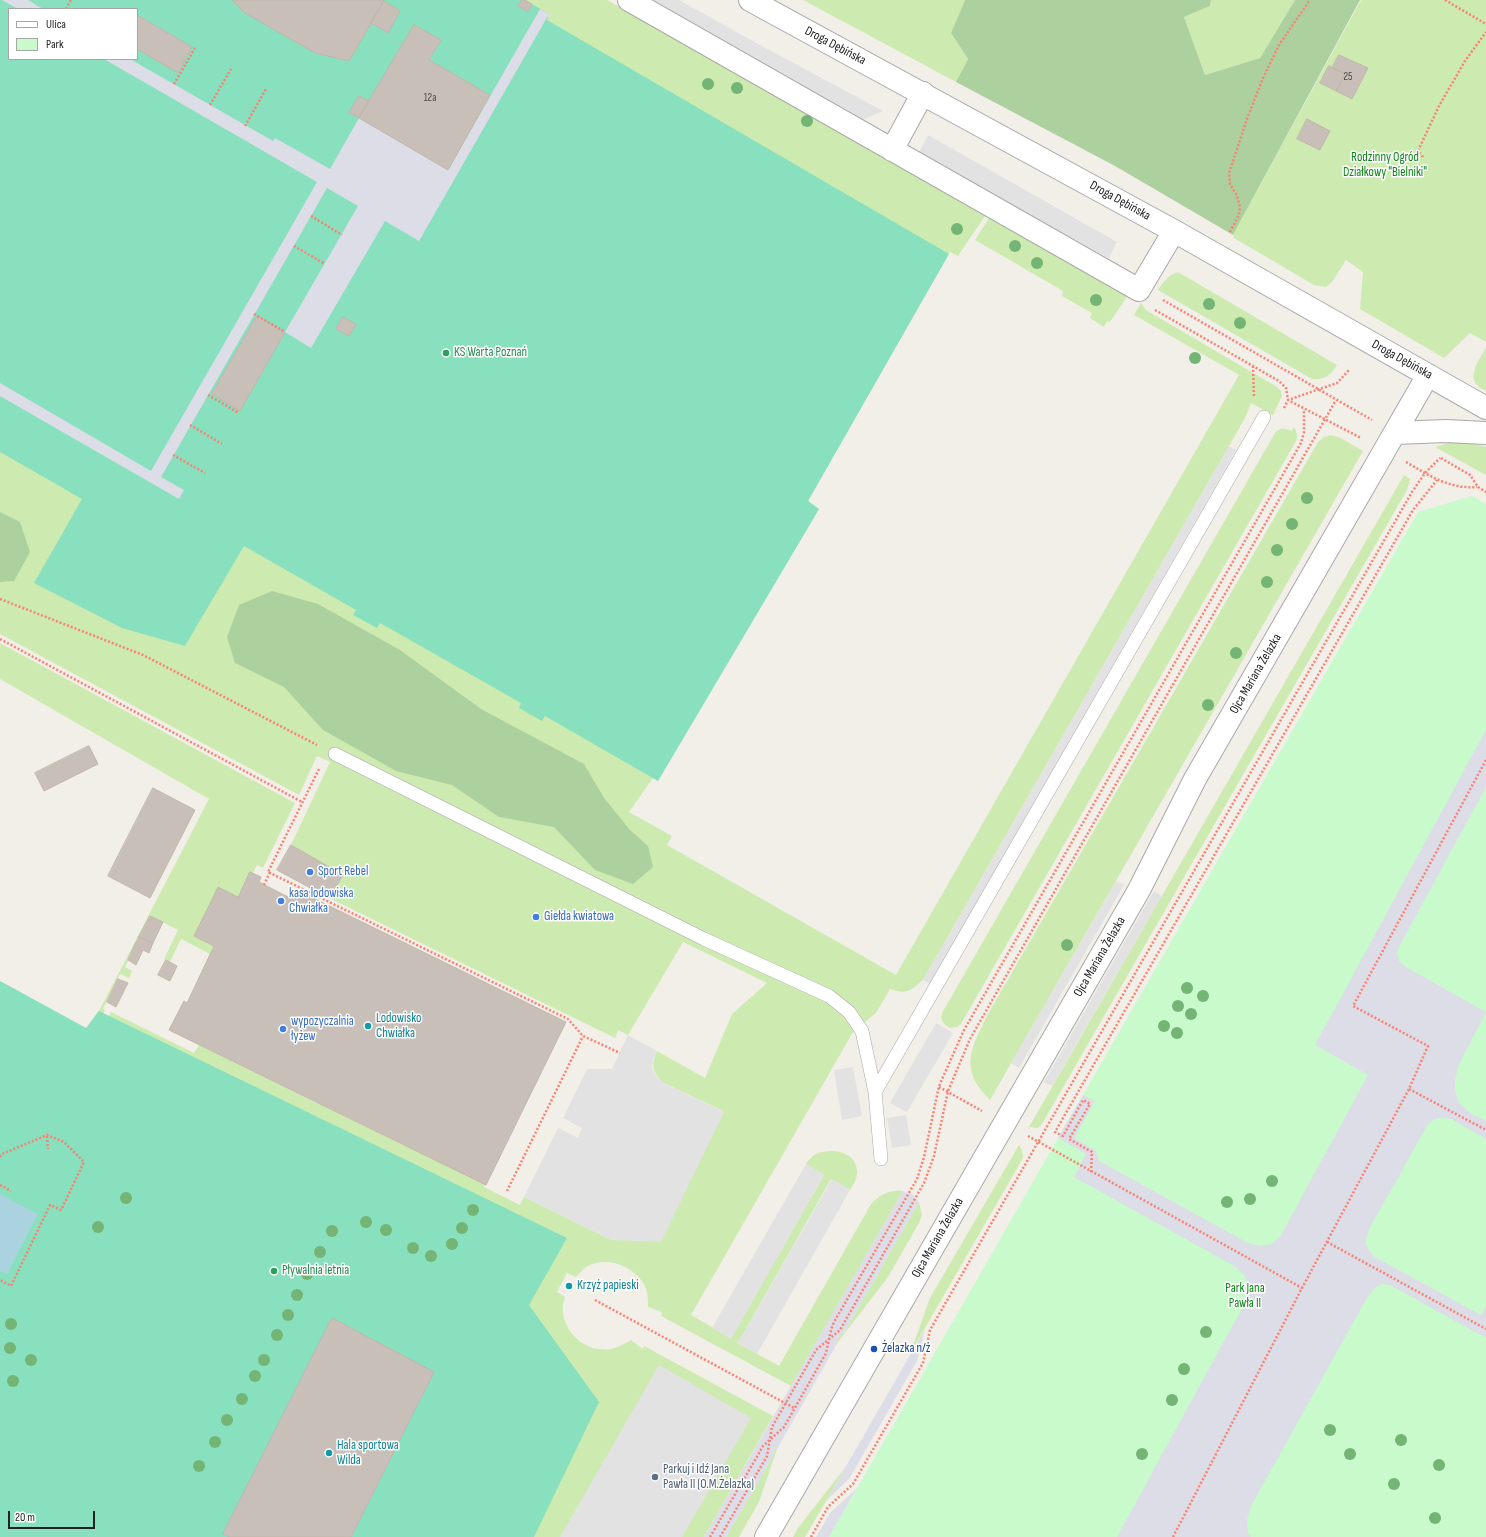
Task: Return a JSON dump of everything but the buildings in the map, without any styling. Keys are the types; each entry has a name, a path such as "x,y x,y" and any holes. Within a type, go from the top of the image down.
{"street":[{"path":"629,0 1140,290 1174,231"},
{"name":"Droga Dębińska","path":"750,0 1174,231 1486,408"},
{"path":"892,150 923,94"},
{"name":"Ojca Mariana Żelazka","path":"766,1537 1135,897 1195,779 1428,375"},
{"path":"1390,442 1446,431 1486,433"}],"lane":[{"path":"875,1092 1264,417"},
{"path":"335,754 711,942 829,996 849,1012 862,1031 875,1092 881,1159"}],"path":[{"path":"1227,235 1239,216 1240,207 1237,196 1230,184 1229,173 1246,119 1263,78 1280,45 1310,0"},
{"path":"1445,0 1486,24"},
{"path":"1423,157 1418,150 1439,106 1465,61 1486,32"},
{"path":"174,84 195,48"},
{"path":"210,105 231,69"},
{"path":"245,126 266,89"},
{"path":"311,216 342,235"},
{"path":"294,246 325,264"},
{"path":"1140,290 1149,306 1253,366 1278,381 1286,388 1288,400 1278,418 1264,417 1254,406 1253,366"},
{"path":"1140,290 1155,296 1336,400 1390,442 1426,473 1438,480 1463,488 1478,487"},
{"path":"254,314 286,332"},
{"path":"1288,400 1337,383 1350,369"},
{"path":"208,395 239,413"},
{"path":"1288,400 1325,420 1390,442"},
{"path":"720,1537 767,1456 772,1427 816,1350 840,1330 924,1183 934,1156 948,1091 970,1039 1336,400"},
{"path":"710,1537 758,1455 770,1440 784,1427 825,1355 834,1322 917,1179 924,1157 939,1086 964,1030 1301,443 1304,432 1304,409"},
{"path":"190,425 222,444"},
{"path":"1434,454 1470,475 1478,487 1486,492"},
{"path":"173,455 205,473"},
{"path":"811,1537 828,1507 853,1484 923,1363 930,1330 1400,513 1426,473 1440,458"},
{"path":"1091,1172 1092,1152 1069,1139 1090,1104 1083,1100 1063,1136 1055,1132 1413,510 1438,480"},
{"path":"0,599 143,656 335,754"},
{"path":"0,639 302,802"},
{"path":"1173,1537 1302,1288 1410,1089 1428,1046 1353,1006 1486,760"},
{"path":"264,885 270,872 268,872 320,765"},
{"path":"270,872 568,1019 583,1036 620,1053"},
{"path":"506,1191 583,1036"},
{"path":"1410,1089 1486,1130"},
{"path":"47,1135 48,1149"},
{"path":"0,1157 2,1154 47,1135 64,1142 84,1162 61,1210 50,1205 12,1286 0,1280"},
{"path":"1060,1154 1302,1288"},
{"path":"0,1185 11,1191"},
{"path":"1327,1242 1486,1329"},
{"path":"595,1300 794,1408"}],"green space":[{"name":"KS Warta Poznań","path":"0,0 525,0 549,14 547,20 949,254 808,501 819,509 658,781 545,716 542,721 519,708 521,703 380,623 377,628 353,615 356,610 244,546 185,646 122,628 34,583 82,499 0,452"},
{"path":"525,0 607,0 985,216 958,256 950,252 808,501 819,509 658,781 653,778 629,812 672,836 667,845 896,975 1239,375 1134,315 1141,303 1146,310 1277,387 1281,391 1282,396 1273,415 1251,403 1245,418 923,980 908,991 900,992 890,989 876,1013 853,1032 691,1315 731,1338 824,1175 806,1164 813,1156 827,1151 846,1154 852,1158 857,1170 853,1185 850,1190 831,1179 738,1343 779,1366 871,1204 886,1193 903,1191 791,1386 661,1316 662,1312 648,1307 647,1291 645,1286 634,1273 618,1264 601,1262 593,1264 581,1271 576,1277 567,1273 557,1292 565,1297 563,1310 565,1320 568,1328 579,1341 602,1350 611,1349 631,1340 643,1349 644,1346 773,1416 704,1537 0,1537 0,981 86,1028 99,1011 209,799 0,679 0,643 295,803 263,868 257,865 253,873 250,872 238,897 218,887 194,936 214,946 210,954 181,939 170,962 164,959 178,930 150,916 125,967 132,971 129,978 120,974 103,1009 105,1010 103,1013 109,1016 111,1012 194,1053 199,1045 485,1184 484,1187 520,1205 524,1197 612,1240 723,1111 662,1082 654,1071 653,1064 657,1051 705,1078 732,1014 767,983 683,942 628,1035 618,1030 615,1038 329,898 342,875 291,845 330,762 317,756 299,795 0,634 0,396 419,241 549,15"},
{"path":"803,0 965,0 951,33 968,59 956,82"},
{"path":"965,0 1211,0 1210,6 1184,17 1205,75 1260,58 1295,0 1360,0 1233,235 1115,166 956,82 968,59 951,33"},
{"path":"1211,0 1295,0 1260,58 1205,75 1184,17 1210,6"},
{"name":"Rodzinny Ogród Działkowy \"Bielniki\"","path":"1361,0 1486,0 1486,342 1470,333 1444,358 1360,309 1363,272 1346,260 1332,282 1326,287 1314,285 1234,238 1233,235"},
{"path":"989,218 1128,295 1110,322 1107,321 1104,327 1090,318 1092,313 1062,296 1063,291 975,240"},
{"path":"1178,272 1337,365 1332,372 1324,378 1312,379 1158,290 1166,279"},
{"path":"1486,348 1486,391 1479,387 1475,382 1474,372"},
{"path":"1294,427 1297,434 1296,441 961,1024 957,1027 950,1028 943,1022 941,1018 942,1013 1275,433 1283,429 1292,431"},
{"path":"1331,435 1339,437 1363,451 990,1100 980,1089 971,1068 973,1048 988,1014 1318,442 1324,437"},
{"path":"1464,441 1486,447 1486,475 1435,447"},
{"path":"1404,475 1410,479 1407,490 1042,1124 1038,1128 1029,1127"},
{"name":"Park Jana Pawła II","path":"1472,496 1486,504 1486,1537 829,1537 1418,512"},
{"path":"0,512 20,522 30,552 14,581 0,582"},
{"path":"272,591 318,604 400,650 481,709 584,764 604,798 630,830 648,846 653,867 633,884 595,870 554,827 499,817 452,785 396,771 323,730 284,687 235,663 227,637 239,605"},
{"name":"Pływalnia letnia","path":"0,981 86,1028 99,1011 567,1238 529,1305 599,1402 534,1537 0,1537"},
{"path":"1019,1145 1022,1150 1023,1158 910,1354 930,1298"},
{"path":"919,1202 922,1215 919,1223 888,1277 838,1342 836,1340 845,1331"},
{"path":"775,1448 777,1449 759,1502 739,1537 726,1537 772,1458"},
{"path":"847,1465 805,1537 793,1537 798,1528"}],"shaded area":[{"path":"2,0 28,0 41,8 16,8"},
{"path":"636,0 679,0 883,111 857,122"},
{"path":"540,9 549,14 419,241 385,221 311,348 285,332 358,206 327,188 161,477 184,490 179,499 0,396 0,383 151,471 317,182 106,60 132,60 273,141 275,138 330,169 359,118 448,170"},
{"path":"928,135 1117,242 1109,258 918,154"},
{"path":"1229,446 1236,450 930,984 923,980"},
{"path":"1486,730 1486,787 1397,953 1399,961 1404,966 1486,1012 1459,1064 1455,1080 1455,1090 1459,1103 1472,1114 1486,1121 1486,1139 1451,1119 1434,1119 1428,1124 1369,1229 1365,1243 1373,1256 1481,1315 1486,1306 1486,1338 1390,1285 1382,1284 1376,1287 1368,1296 1251,1506 1247,1520 1248,1533 1251,1537 1117,1537 1246,1301 1248,1286 1245,1276 1236,1267 1074,1177 1086,1154 1058,1138 1083,1095 1095,1101 1074,1138 1096,1151 1099,1161 1248,1243 1260,1246 1271,1244 1280,1237 1368,1075 1315,1045"},
{"path":"1116,881 1124,885 1019,1068 1011,1063"},
{"path":"1154,891 1162,896 1052,1086 1044,1082"},
{"path":"936,1023 953,1033 907,1112 890,1103"},
{"path":"628,1035 657,1051 653,1059 652,1068 656,1076 662,1082 724,1112 661,1242 612,1240 524,1197 558,1128 578,1138 582,1128 563,1118 587,1069 612,1069"},
{"path":"853,1067 862,1116 842,1120 834,1070"},
{"path":"906,1115 911,1145 892,1148 887,1118"},
{"path":"806,1164 824,1175 731,1339 712,1328"},
{"path":"832,1179 850,1190 757,1354 738,1343"},
{"path":"903,1191 913,1195 919,1202 845,1331 837,1340 838,1342 777,1449 775,1448 772,1458 726,1537 704,1537"},
{"path":"925,1329 917,1361 849,1479 826,1501"},
{"name":"Parkuj i Idź Jana Pawła II (O.M.Żelazka)","path":"659,1365 751,1418 682,1537 560,1537"},
{"path":"857,1488 829,1537 816,1537 830,1513"}],"water":[{"path":"0,1194 38,1214 7,1274 0,1271"}],"place":[{"name":"KS Warta Poznań","path":"446,353"},
{"name":"Sport Rebel","path":"310,872"},
{"name":"kasa lodowiska Chwiałka","path":"281,901"},
{"name":"Giełda kwiatowa","path":"536,917"},
{"name":"Lodowisko Chwiałka","path":"368,1026"},
{"name":"wypozyczalnia łyżew","path":"283,1029"},
{"name":"Pływalnia letnia","path":"274,1271"},
{"name":"Krzyż papieski","path":"569,1286"},
{"name":"Żelazka n/ż","path":"874,1349"},
{"name":"Hala sportowa Wilda","path":"329,1453"},
{"name":"Parkuj i Idź Jana Pawła II (O.M.Żelazka)","path":"655,1477"}]}
